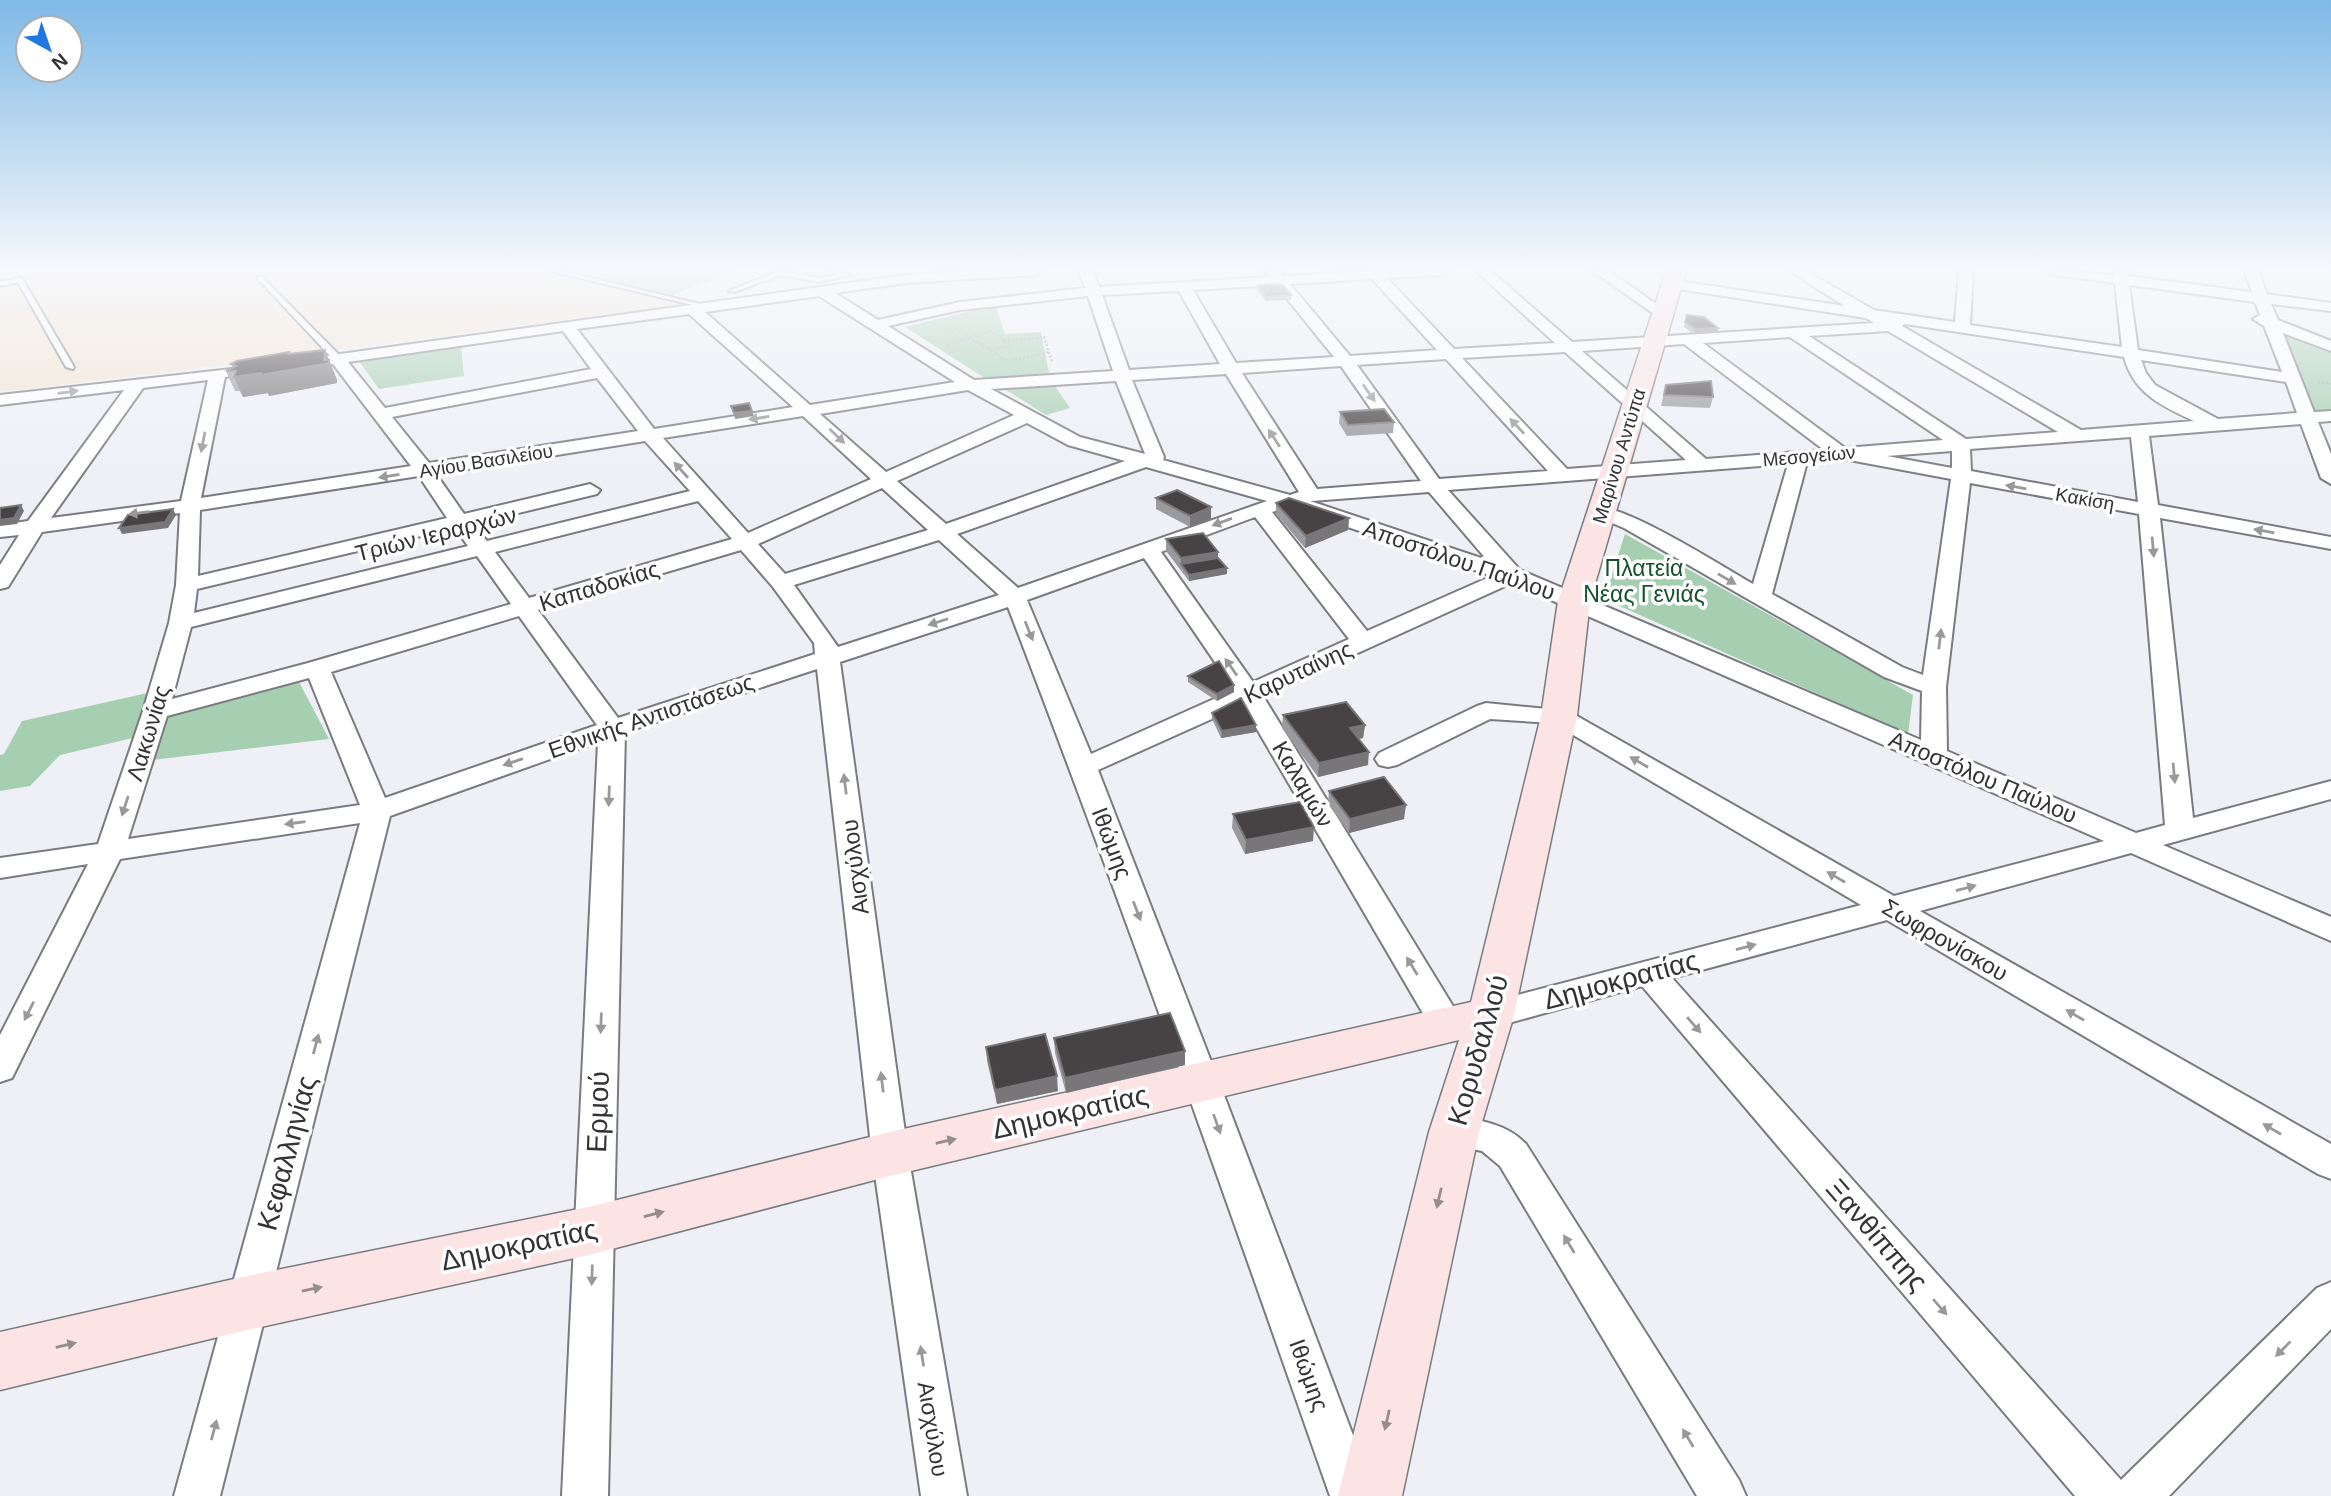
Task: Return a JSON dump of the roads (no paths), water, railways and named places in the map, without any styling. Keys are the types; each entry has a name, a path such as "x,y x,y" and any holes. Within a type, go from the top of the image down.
{"street":[{"path":"311,362 465,341"},
{"name":"Αισχύλου","path":"577,341 650,435 781,582 826,643 890,1154 944,1496"},
{"name":"Ιθώμης","path":"736,341 882,480 1015,597 1083,767 1202,1082 1353,1496"},
{"name":"Αποστόλου Παύλου","path":"900,341 1025,417 1074,441 1148,462 1299,498 1512,575 1934,755 2331,930"},
{"path":"781,582 943,532 1148,462 1155,457 1110,341"},
{"path":"1215,341 1299,498"},
{"path":"1330,341 1434,486 1512,575"},
{"path":"1438,341 1563,476"},
{"path":"1561,341 1702,466"},
{"name":"Αγίου Βασιλείου","path":"0,531 425,471 971,385 1654,341"},
{"name":"Μαρίνου Αντύπα","path":"1574,601 1654,341"},
{"path":"1689,341 1840,453"},
{"path":"1806,341 1961,444 1961,477 1934,687 1934,755"},
{"path":"1927,341 2077,435"},
{"path":"2046,341 2291,378"},
{"path":"2130,341 2141,381 2213,424"},
{"path":"2277,341 2331,478"},
{"path":"337,358 425,471 612,727"},
{"path":"0,400 284,366"},
{"path":"379,414 601,372"},
{"name":"Λακωνίας","path":"0,1068 110,850 156,711 181,623 187,585 190,506 217,375"},
{"path":"0,582 35,526 136,385"},
{"name":"Μεσογείων","path":"1299,498 2331,416"},
{"name":"Καπαδοκίας","path":"156,711 317,668 746,542 1025,417"},
{"path":"2139,430 2179,831"},
{"name":"Κακίση","path":"1840,453 2331,543"},
{"path":"1760,598 1799,457"},
{"path":"187,585 590,490"},
{"name":"Τριών Ιεραρχών","path":"181,623 703,495"},
{"name":"Εθνικής Αντιστάσεως","path":"0,868 377,811 612,727 1015,597 1259,509 1299,498"},
{"path":"1259,509 1363,642"},
{"path":"1602,512 1631,524 1893,672 1934,687"},
{"name":"Καλαμών","path":"1149,549 1469,1020"},
{"name":"Καρυταίνης","path":"1083,767 1250,695 1512,575"},
{"name":"Κορυδαλλού","path":"1370,1496 1454,1132 1469,1020 1559,716 1574,601"},
{"path":"317,668 377,811"},
{"path":"1388,759 1486,711 1559,716"},
{"name":"Σωφρονίσκου","path":"1559,716 2331,1163"},
{"name":"Ερμού","path":"585,1496 612,727"},
{"name":"Δημοκρατίας","path":"0,1361 247,1303 593,1230 890,1154 1469,1020 2331,790"},
{"name":"Κεφαλληνίας","path":"197,1496 377,811"},
{"name":"Ξανθίππης","path":"1649,973 2105,1496"},
{"path":"1454,1132 1492,1137 1513,1156 1723,1496"},
{"path":"2137,1496 2331,1301"}],"lane":[{"path":"55,341 70,368"},
{"path":"320,341 337,358"}],"park label":[{"name":"Πλατεία Νέας Γενιάς","path":"1644,581"}]}
